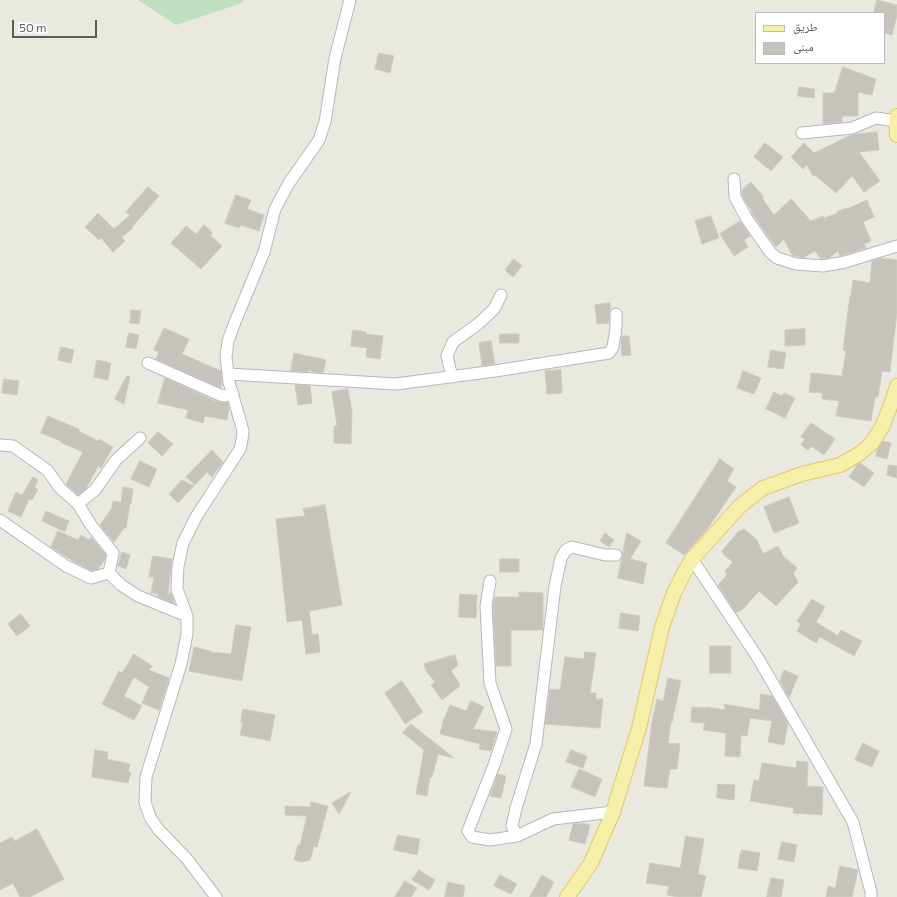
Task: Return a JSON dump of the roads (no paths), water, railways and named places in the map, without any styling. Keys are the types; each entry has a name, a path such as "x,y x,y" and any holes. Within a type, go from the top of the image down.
{"main road":[{"path":"567,897 591,863 613,812 640,728 662,627 674,593 692,559 740,506 763,488 802,474 840,465 859,454 872,443 883,425 897,386"}],"street":[{"path":"216,897 187,859 158,829 150,817 145,802 146,777 181,664 187,634 187,616 177,589 178,566 183,543 196,517 240,449 242,440 243,431 228,374 226,357 228,341 264,252 275,209 289,183 319,140 325,122 335,58 350,0"},
{"path":"802,133 852,128 876,118 897,124"},
{"path":"734,179 735,197 747,219 766,247 776,258 796,264 823,266 845,262 897,246"},
{"path":"452,377 447,356 453,342 478,324 494,309 501,294"},
{"path":"228,374 396,384 609,353 613,347 616,328 616,314"},
{"path":"148,363 220,395 225,396 233,394"},
{"path":"78,504 95,490 116,460 140,438"},
{"path":"0,444 13,446 47,470 60,488 78,504 91,525 113,553 109,573"},
{"path":"0,520 66,566 91,578 109,573"},
{"path":"517,836 512,826 516,808 536,744 555,586 561,558 566,550 572,548 605,555 616,555"},
{"path":"692,559 758,658 853,822 871,897"},
{"path":"109,573 121,585 138,596 187,616"},
{"path":"490,581 486,606 490,683 506,729 494,765 468,831 472,837 490,840 517,836 553,818 613,812"}]}
